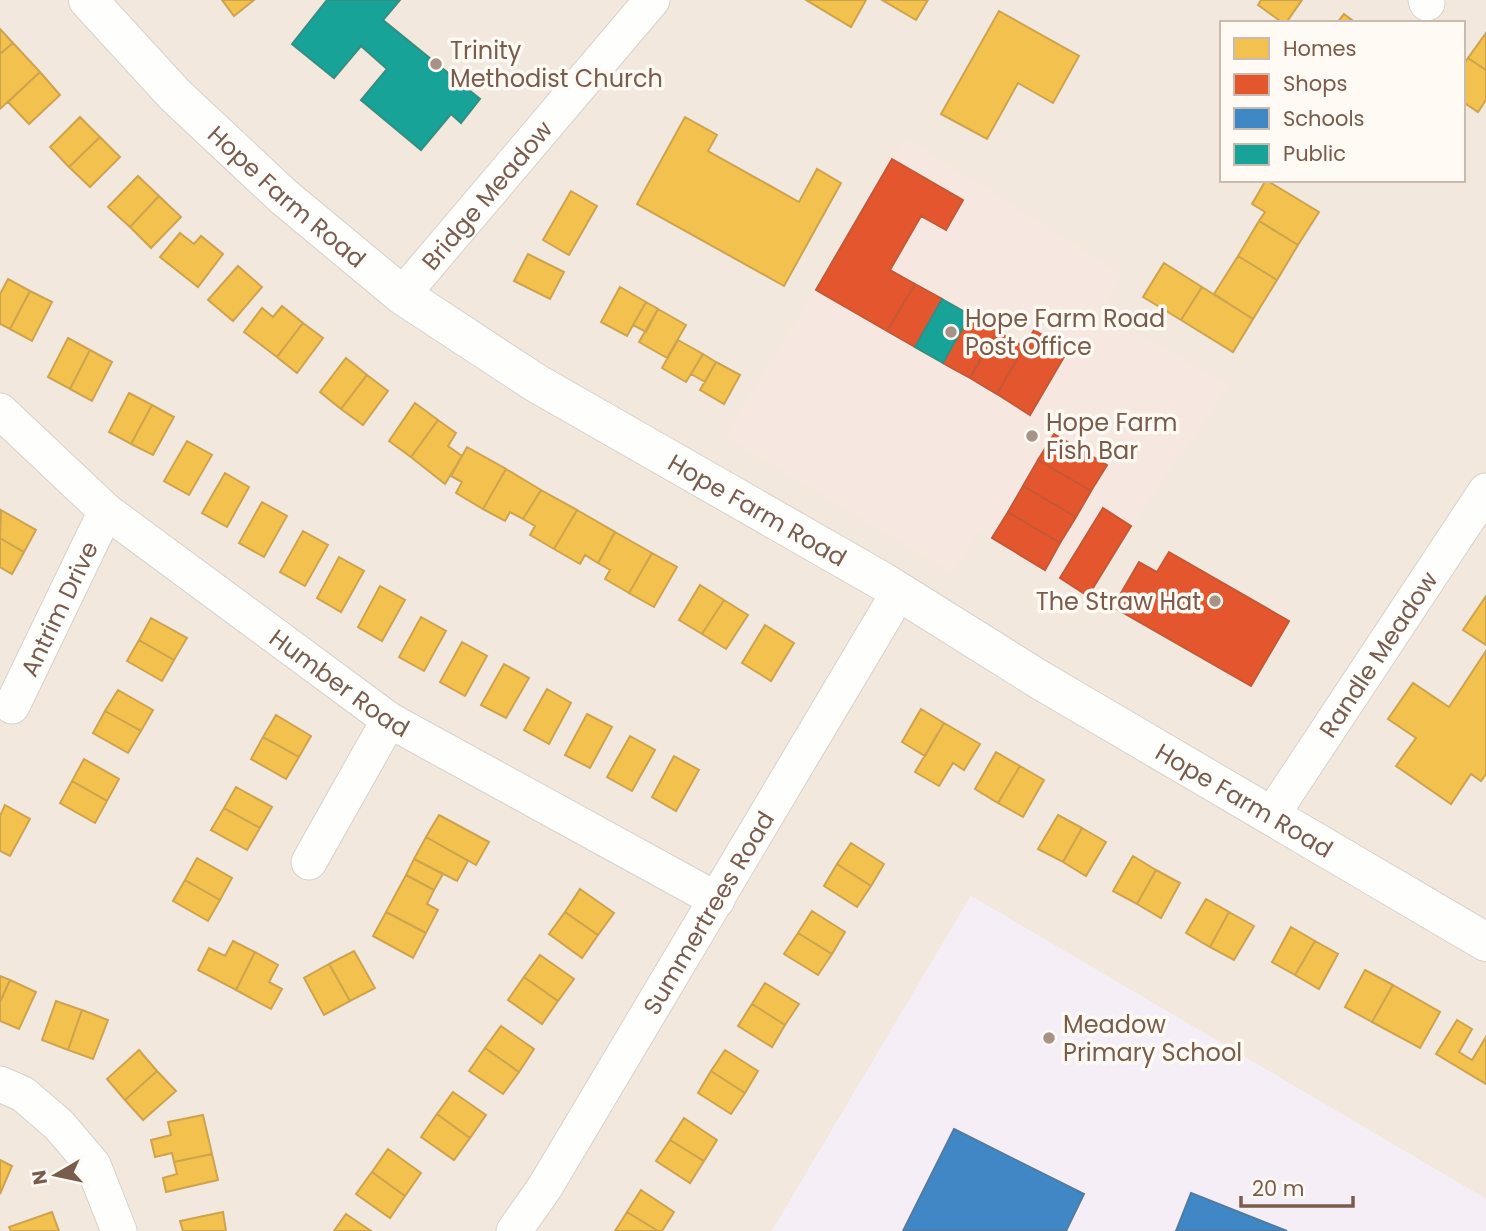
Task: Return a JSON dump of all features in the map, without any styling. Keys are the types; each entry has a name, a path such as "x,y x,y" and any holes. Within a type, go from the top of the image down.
{"street":[{"name":"Hope Farm Road","path":"88,0 185,104 284,197 402,295 536,383 899,592 1040,680 1486,942"},
{"name":"Bridge Meadow","path":"402,295 652,0"},
{"name":"Humber Road","path":"0,411 106,511 389,720 717,900"},
{"name":"Randle Meadow","path":"1271,816 1486,491"},
{"name":"Antrim Drive","path":"12,706 106,511"},
{"name":"Summertrees Road","path":"514,1231 545,1186 899,592"},
{"path":"309,862 389,720"},
{"path":"0,1084 23,1094 59,1125 93,1165 119,1231"}],"shaded area":[{"path":"0,0 1486,0 1486,1199 971,896 772,1231 0,1231"},
{"path":"906,139 1121,274 1099,314 1230,385 1131,526 1088,596 978,530 952,573 725,436"},
{"name":"Meadow Primary School","path":"971,896 1486,1199 1486,1231 772,1231"}],"building: Homes":[{"path":"222,0 254,0 234,16"},
{"path":"806,0 866,0 851,27"},
{"path":"882,0 928,0 916,20"},
{"path":"1261,0 1302,0 1287,21 1280,21 1258,5"},
{"path":"999,11 1079,56 1053,103 1018,83 987,139 941,114"},
{"path":"1344,14 1353,21 1339,21"},
{"path":"0,29 13,43 0,54"},
{"path":"1486,33 1486,70 1468,58"},
{"path":"13,43 40,72 0,109 0,54"},
{"path":"1468,58 1486,70 1486,100 1478,112 1465,103 1465,62"},
{"path":"40,72 60,95 29,124 8,102"},
{"path":"80,117 100,137 69,167 50,147"},
{"path":"685,117 717,135 708,151 799,202 817,169 841,183 784,286 637,204"},
{"path":"100,137 120,157 90,187 69,167"},
{"path":"138,176 159,196 130,227 108,207"},
{"path":"1265,182 1269,182 1319,212 1298,245 1259,221 1265,212 1252,204"},
{"path":"571,191 597,206 569,255 543,240"},
{"path":"159,196 181,217 151,248 130,227"},
{"path":"1259,221 1298,245 1277,280 1238,256"},
{"path":"180,233 194,244 201,236 223,254 198,287 160,257"},
{"path":"528,254 564,272 550,299 514,281"},
{"path":"1238,256 1277,280 1253,319 1214,294"},
{"path":"1164,263 1202,287 1181,320 1143,297"},
{"path":"238,266 262,287 233,321 208,300"},
{"path":"8,279 30,291 10,329 0,324 0,294"},
{"path":"620,287 646,302 627,336 601,322"},
{"path":"1202,287 1253,319 1233,352 1181,320"},
{"path":"30,291 52,302 32,341 10,329"},
{"path":"646,302 658,309 646,332 633,325"},
{"path":"282,306 303,323 277,357 244,332 262,308 273,317"},
{"path":"658,309 686,325 667,358 639,342"},
{"path":"303,323 323,338 297,373 277,357"},
{"path":"68,338 90,350 70,389 48,377"},
{"path":"678,340 703,354 686,382 662,368"},
{"path":"90,350 112,362 92,401 70,389"},
{"path":"703,354 716,362 705,382 691,374"},
{"path":"346,358 367,375 341,409 320,392"},
{"path":"716,362 740,375 724,404 700,390"},
{"path":"367,375 388,391 363,425 341,409"},
{"path":"129,393 152,405 131,444 109,432"},
{"path":"415,403 438,420 411,457 389,441"},
{"path":"152,405 174,417 153,455 131,444"},
{"path":"438,420 456,433 448,446 462,456 445,484 411,457"},
{"path":"187,441 212,455 189,495 164,481"},
{"path":"467,447 506,469 483,509 456,493 462,482 451,476"},
{"path":"506,469 541,490 523,519 510,512 505,521 483,509"},
{"path":"225,473 249,487 227,527 202,513"},
{"path":"541,490 577,510 554,549 530,535 535,526 523,519"},
{"path":"262,502 287,516 264,557 239,543"},
{"path":"1,510 36,530 24,552 0,538"},
{"path":"577,510 615,532 598,563 585,555 580,564 554,549"},
{"path":"303,531 328,545 305,586 280,572"},
{"path":"615,532 652,553 629,593 605,579 610,570 598,563"},
{"path":"0,538 24,552 12,574 0,567"},
{"path":"652,553 677,567 654,607 629,593"},
{"path":"339,557 364,571 341,612 317,598"},
{"path":"700,585 724,600 702,634 679,620"},
{"path":"380,586 405,600 382,641 358,627"},
{"path":"1486,596 1486,645 1463,630"},
{"path":"724,600 748,615 726,649 702,634"},
{"path":"421,617 446,631 424,671 399,657"},
{"path":"151,618 187,638 174,660 139,640"},
{"path":"765,625 794,643 771,681 742,663"},
{"path":"139,640 174,660 162,681 127,661"},
{"path":"462,642 487,656 465,696 440,682"},
{"path":"1486,651 1486,774 1481,781 1471,774 1451,804 1396,766 1416,738 1388,719 1413,683 1449,707"},
{"path":"504,664 529,678 506,718 481,705"},
{"path":"547,689 571,703 549,744 524,730"},
{"path":"118,690 153,710 141,731 105,711"},
{"path":"921,709 944,723 925,756 902,742"},
{"path":"105,711 141,731 128,753 93,733"},
{"path":"587,714 612,727 590,768 565,755"},
{"path":"276,715 311,736 299,757 263,737"},
{"path":"944,723 980,744 964,770 953,763 939,786 915,772"},
{"path":"630,736 655,750 632,791 607,777"},
{"path":"263,737 299,757 286,779 251,759"},
{"path":"996,752 1020,766 998,803 975,789"},
{"path":"674,756 699,770 676,811 652,797"},
{"path":"84,759 119,779 107,801 72,781"},
{"path":"1020,766 1044,780 1023,817 998,803"},
{"path":"72,781 107,801 95,823 60,803"},
{"path":"236,787 272,807 260,828 224,808"},
{"path":"5,805 30,819 10,856 0,851 0,816"},
{"path":"224,808 260,828 247,850 211,830"},
{"path":"439,815 489,842 476,865 426,837"},
{"path":"1058,815 1082,828 1063,862 1038,849"},
{"path":"1082,828 1106,842 1086,876 1063,862"},
{"path":"426,837 468,861 457,881 414,859"},
{"path":"851,843 884,864 871,886 837,864"},
{"path":"1133,856 1156,870 1137,904 1113,891"},
{"path":"197,858 232,878 220,900 185,880"},
{"path":"414,859 443,874 434,890 406,875"},
{"path":"837,864 871,886 857,907 824,886"},
{"path":"1156,870 1180,883 1161,918 1137,904"},
{"path":"406,875 434,890 427,904 438,910 426,933 386,912"},
{"path":"185,880 220,900 208,921 173,901"},
{"path":"580,889 614,913 598,935 565,912"},
{"path":"1206,899 1229,912 1210,947 1186,933"},
{"path":"812,911 845,932 832,954 798,933"},
{"path":"386,912 426,933 413,958 373,936"},
{"path":"565,912 598,935 582,958 549,934"},
{"path":"1229,912 1254,926 1234,960 1210,947"},
{"path":"1291,927 1315,941 1295,975 1272,962"},
{"path":"798,933 832,954 818,975 784,954"},
{"path":"233,941 255,952 236,990 198,970 209,948 225,956"},
{"path":"1315,941 1338,954 1319,989 1295,975"},
{"path":"354,951 375,988 350,1001 329,964"},
{"path":"255,952 278,965 269,982 282,989 271,1009 236,990"},
{"path":"540,955 574,979 558,1001 524,977"},
{"path":"329,964 350,1001 324,1015 304,978"},
{"path":"1365,970 1393,985 1372,1022 1345,1007"},
{"path":"0,976 10,980 0,1002"},
{"path":"524,977 558,1001 542,1024 508,1000"},
{"path":"10,980 36,992 19,1029 0,1021 0,1002"},
{"path":"765,983 799,1004 785,1025 752,1004"},
{"path":"1393,985 1440,1012 1420,1048 1372,1022"},
{"path":"56,1001 82,1010 68,1050 42,1040"},
{"path":"752,1004 785,1025 772,1047 738,1026"},
{"path":"82,1010 108,1020 93,1059 68,1050"},
{"path":"1457,1020 1472,1029 1459,1052 1472,1060 1486,1037 1486,1084 1436,1054"},
{"path":"501,1026 534,1049 519,1072 485,1048"},
{"path":"485,1048 519,1072 503,1094 469,1071"},
{"path":"139,1050 157,1071 125,1100 107,1079"},
{"path":"725,1050 758,1071 745,1093 711,1071"},
{"path":"157,1071 176,1091 143,1120 125,1100"},
{"path":"711,1071 745,1093 731,1114 698,1093"},
{"path":"453,1092 486,1115 470,1138 437,1114"},
{"path":"437,1114 470,1138 454,1160 421,1137"},
{"path":"203,1115 212,1154 174,1162 172,1153 155,1157 151,1140 171,1135 168,1122"},
{"path":"684,1118 717,1140 704,1161 670,1140"},
{"path":"670,1140 704,1161 690,1183 656,1161"},
{"path":"388,1149 421,1173 405,1196 372,1172"},
{"path":"212,1154 218,1180 166,1192 163,1178 177,1174 174,1162"},
{"path":"0,1160 12,1166 0,1194"},
{"path":"372,1172 405,1196 390,1218 356,1194"},
{"path":"641,1190 674,1212 662,1231 627,1212"},
{"path":"52,1212 59,1231 11,1231 9,1227"},
{"path":"223,1212 226,1231 183,1231 180,1221"},
{"path":"627,1212 658,1231 615,1231"},
{"path":"346,1214 371,1231 334,1231"}],"building: Shops":[{"path":"892,159 963,200 946,230 921,216 890,270 915,284 887,331 816,290"},
{"path":"915,284 942,299 915,347 887,331"},
{"path":"970,315 997,331 970,378 943,363"},
{"path":"1034,330 1068,350 1030,415 997,394"},
{"path":"997,331 1024,347 997,394 970,378"},
{"path":"1054,434 1107,465 1091,491 1038,460"},
{"path":"1038,460 1091,491 1076,517 1023,486"},
{"path":"1023,486 1076,517 1060,543 1008,512"},
{"path":"1103,508 1131,526 1088,596 1060,578"},
{"path":"1008,512 1060,543 1045,570 992,538"},
{"path":"1169,552 1289,621 1251,686 1113,607 1139,562 1157,572"}],"building: Schools":[{"path":"954,1129 1084,1194 1066,1231 903,1231"},
{"path":"1191,1193 1287,1231 1176,1231"}],"building: Public":[{"path":"327,0 400,0 383,20 480,99 461,123 451,114 421,150 361,100 387,69 361,46 334,78 292,44"},
{"path":"942,299 970,315 943,363 915,347"}],"place":[{"name":"Trinity Methodist Church","path":"436,64"},
{"name":"Hope Farm Road Post Office","path":"951,332"},
{"name":"Hope Farm Fish Bar","path":"1032,436"},
{"name":"The Straw Hat","path":"1215,601"},
{"name":"Meadow Primary School","path":"1049,1038"}]}
